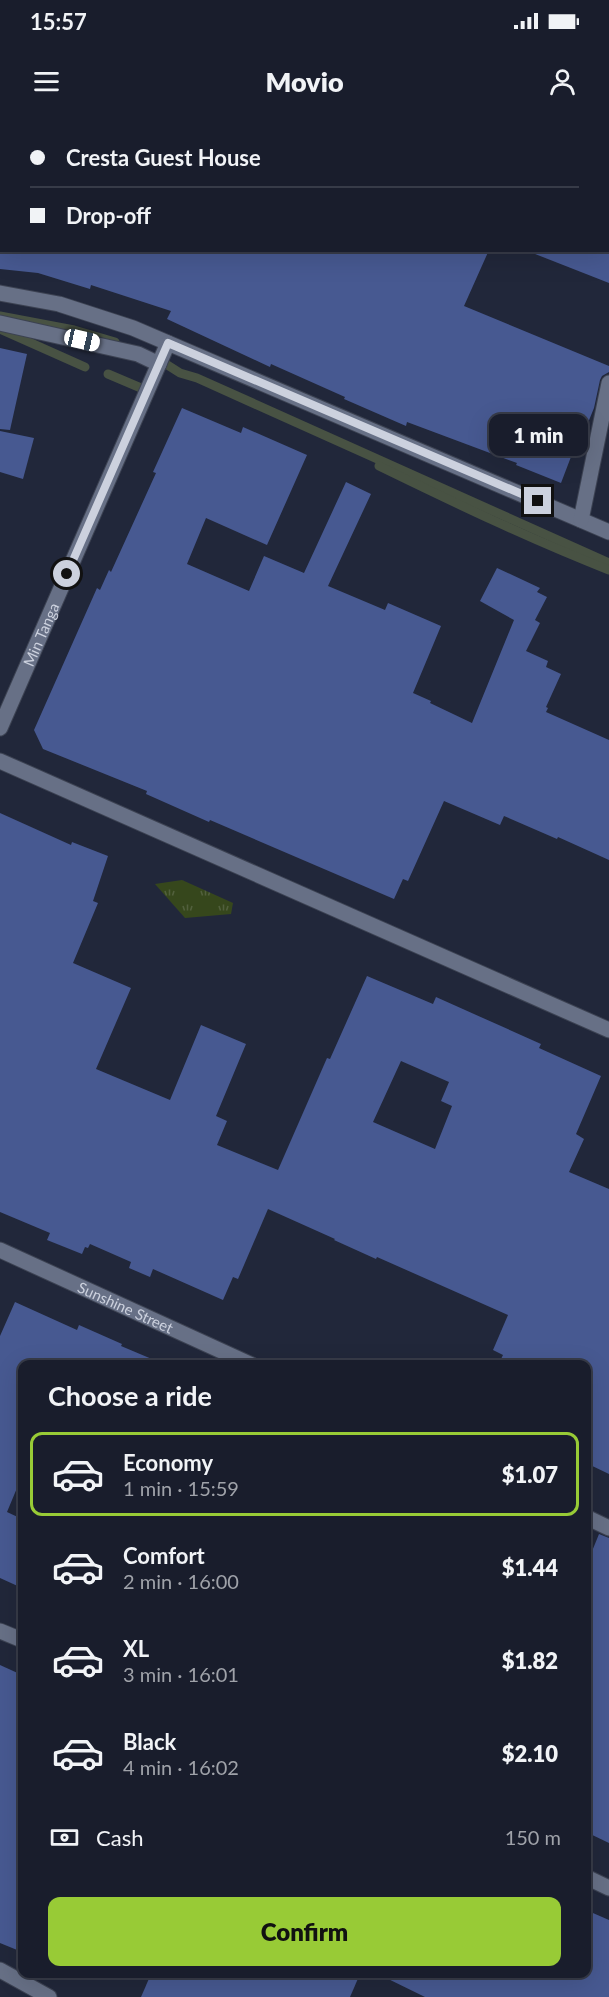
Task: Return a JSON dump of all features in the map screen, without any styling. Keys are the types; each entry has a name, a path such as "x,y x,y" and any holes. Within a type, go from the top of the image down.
{"street":[{"path":"0,293 58,304 133,328 609,532"},
{"path":"0,323 138,354 159,364"},
{"name":"Min Tanga","path":"0,728 168,343"},
{"path":"581,520 609,383"},
{"path":"0,761 609,1030"},
{"name":"Sunshine Street","path":"0,1250 241,1360"},
{"path":"591,1519 609,1528"},
{"path":"0,1631 18,1638"},
{"path":"591,1879 609,1888"},
{"path":"0,1970 49,1997"}],"green space":[{"path":"182,880 233,903 231,914 185,918 155,884"}],"building":[{"path":"0,252 488,252 464,306 609,366 609,372 600,380 594,408 585,430 582,428 561,483 516,465 517,463 407,422 406,426 271,364 270,367 167,319 171,311 91,285 90,289 38,273 0,269"},
{"path":"530,252 609,252 609,283"},
{"path":"0,348 27,354 10,430 0,429"},
{"path":"182,408 241,433 243,427 307,455 267,545 206,518 187,564 249,591 264,556 304,573 346,482 371,494 328,586 385,610 388,603 441,626 413,693 431,701 430,703 472,723 514,620 480,601 497,568 540,588 537,592 547,597 535,620 540,623 526,651 548,661 546,667 561,674 546,707 548,708 546,712 609,740 609,860 504,816 500,825 444,801 408,881 403,879 394,899 210,820 209,822 146,794 147,791 43,749 34,730 97,588 100,590 109,570 111,572 156,473 153,472"},
{"path":"0,431 34,438 23,479 0,472"},
{"path":"0,813 71,845 72,842 108,856 93,901 98,903 73,963 131,988 96,1069 170,1100 201,1025 246,1044 216,1116 227,1121 217,1145 278,1170 327,1058 330,1059 367,976 433,1004 436,997 541,1044 539,1048 601,1076 576,1134 584,1139 569,1172 609,1189 609,1474 591,1465 591,1360 500,1360 503,1355 493,1350 508,1315 377,1257 376,1259 268,1209 238,1279 233,1277 223,1300 153,1269 150,1277 129,1268 131,1262 90,1244 88,1248 85,1247 82,1254 47,1240 50,1233 0,1212","holes":["401,1061 449,1082 441,1101 452,1106 435,1149 373,1122"]},
{"path":"15,1302 77,1330 79,1325 154,1360 18,1360 18,1486 7,1512 18,1517 18,1586 0,1578 0,1336"},
{"path":"599,1534 609,1538 609,1843 591,1834 591,1554"},
{"path":"0,1665 18,1673 18,1950 0,1943"},
{"path":"591,1912 609,1920 609,1997 425,1997 386,1978 591,1978"},
{"path":"149,1978 358,1978 350,1997 141,1997"}],"waterway":[{"path":"0,316 74,330 115,342"},
{"path":"0,329 85,367"},
{"path":"158,359 180,373 197,378 609,563"},
{"path":"108,374 148,391"},
{"path":"379,466 464,507 609,570"}],"route":[{"path":"67,574 168,343 538,501"}]}
